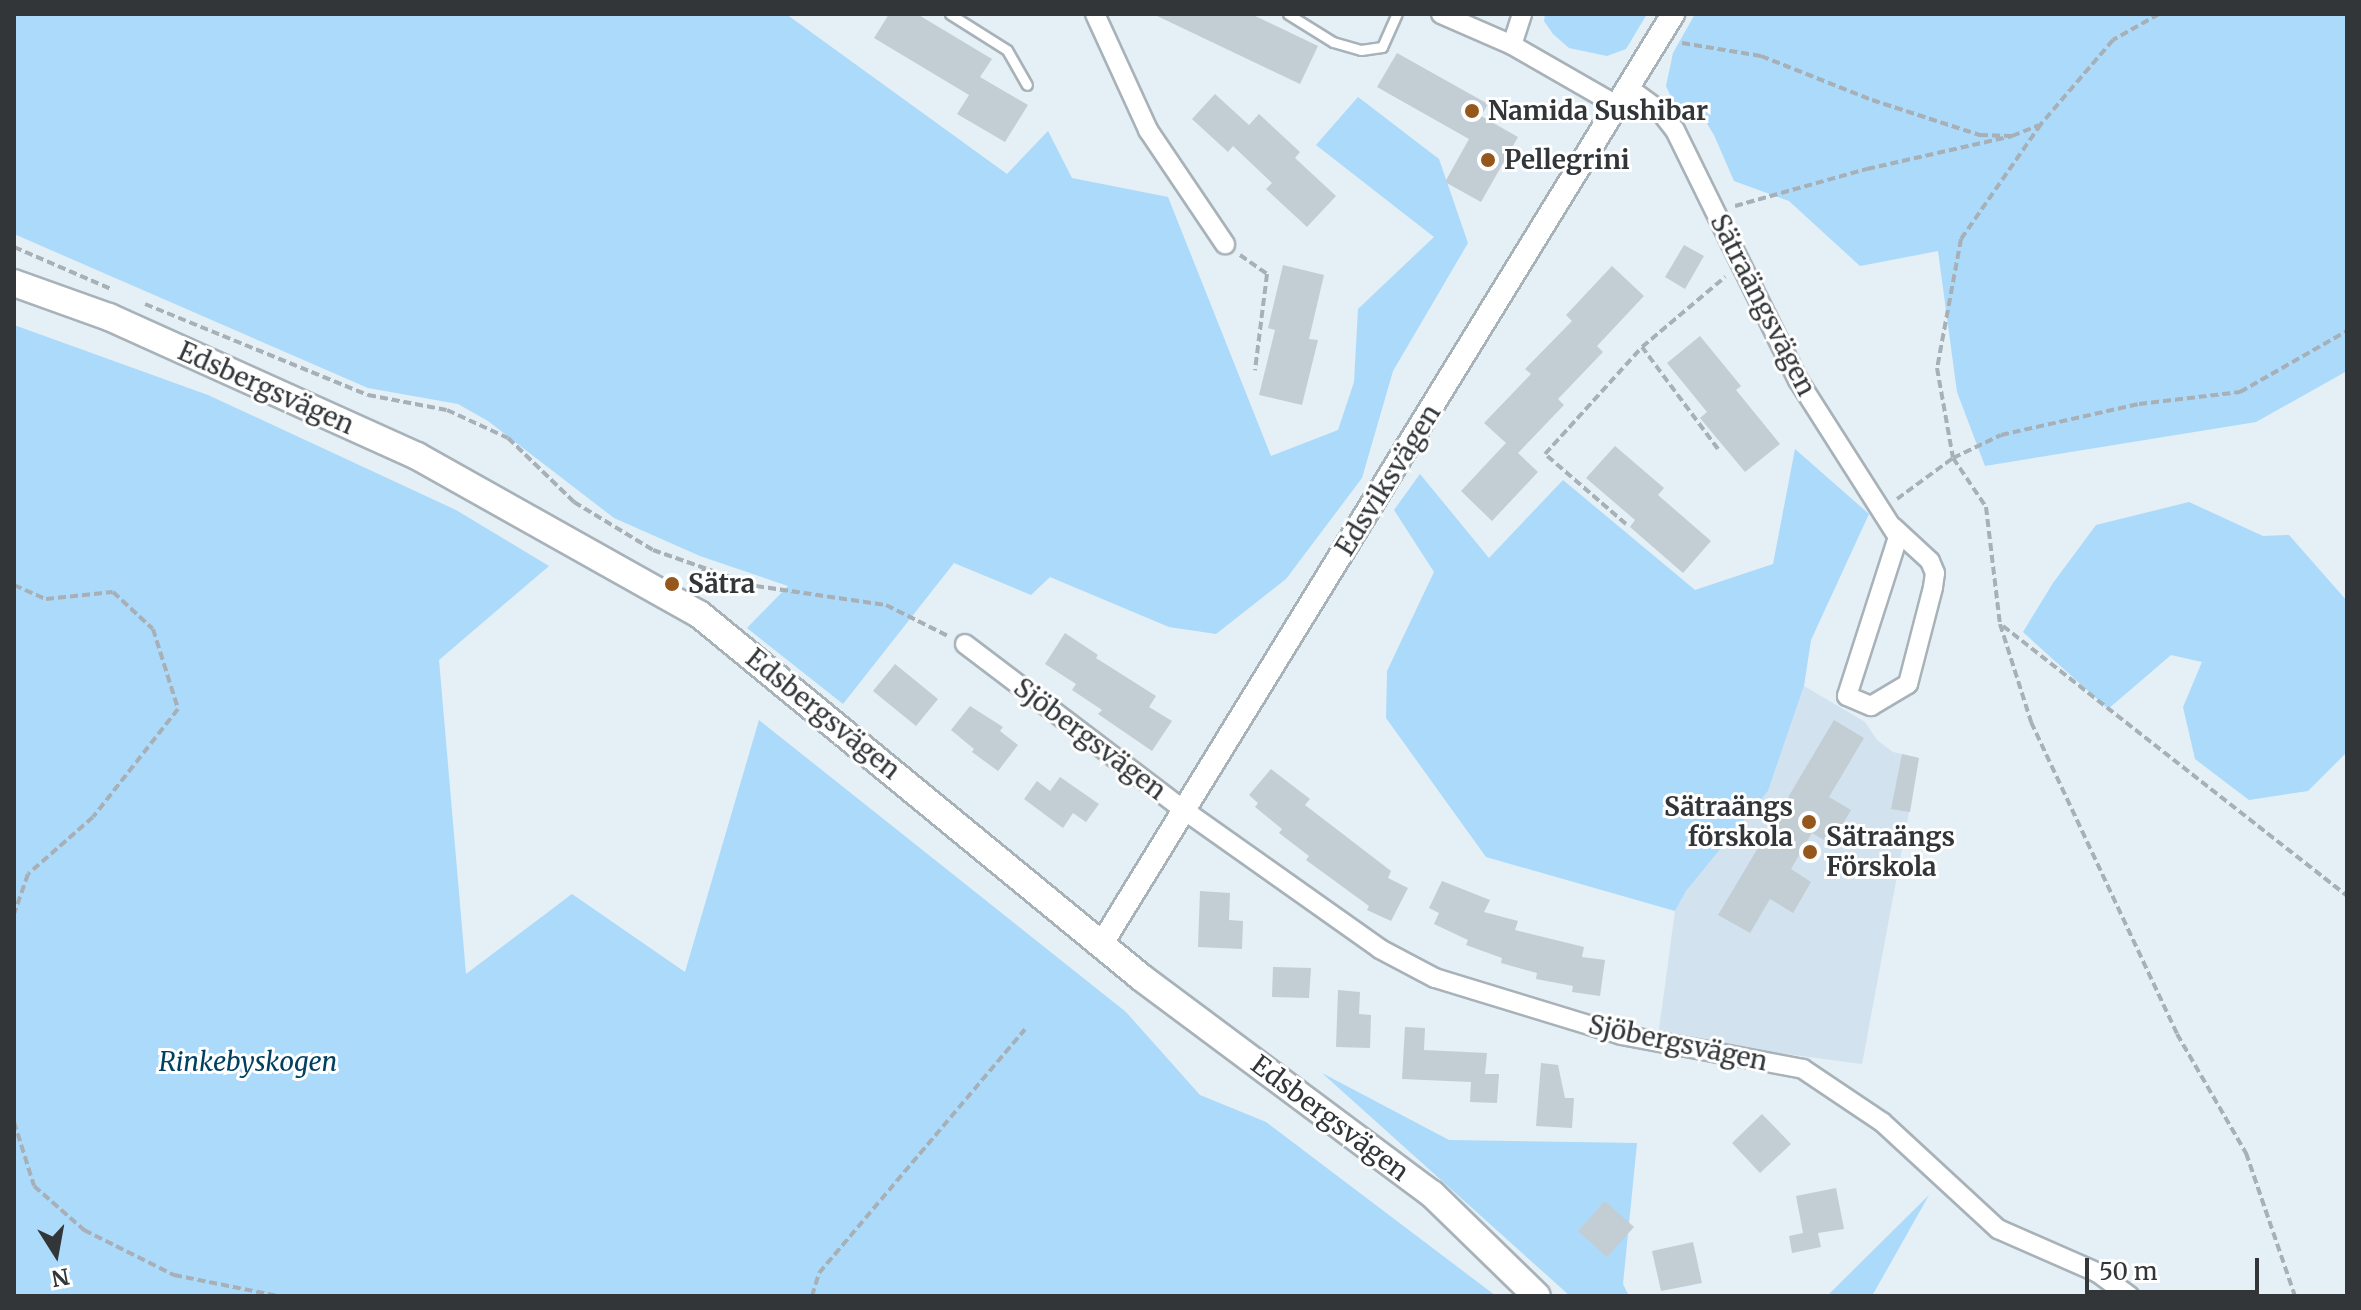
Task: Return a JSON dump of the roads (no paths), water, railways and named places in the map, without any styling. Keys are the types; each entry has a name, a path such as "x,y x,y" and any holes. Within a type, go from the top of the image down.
{"main road":[{"name":"Edsbergsvägen","path":"14,283 109,317 417,456 699,614 1101,945 1432,1194 1537,1296"}],"street":[{"path":"1095,14 1148,130 1225,244"},
{"name":"Sätraängsvägen","path":"1441,14 1624,98 1660,111 1675,130 1697,167 1739,265 1798,380 1898,537 1847,696 1871,706 1908,684 1935,573 1930,561 1893,527"},
{"path":"1512,45 1522,14"},
{"name":"Edsviksvägen","path":"1101,945 1673,14"},
{"name":"Sjöbergsvägen","path":"965,644 1184,810 1380,949 1435,978 1622,1035 1803,1069 1882,1122 1998,1229 2098,1273 2130,1296"}],"lane":[{"path":"950,14 1007,50 1027,85"},
{"path":"1288,14 1333,42 1361,50 1382,47 1397,14"}],"place":[{"name":"Namida Sushibar","path":"1472,111"},
{"name":"Pellegrini","path":"1488,160"},
{"name":"Sätra","path":"672,584"},
{"name":"Sätraängs förskola","path":"1809,822"},
{"name":"Sätraängs Förskola","path":"1810,852"}],"park label":[{"name":"Rinkebyskogen","path":"248,1062"}]}
